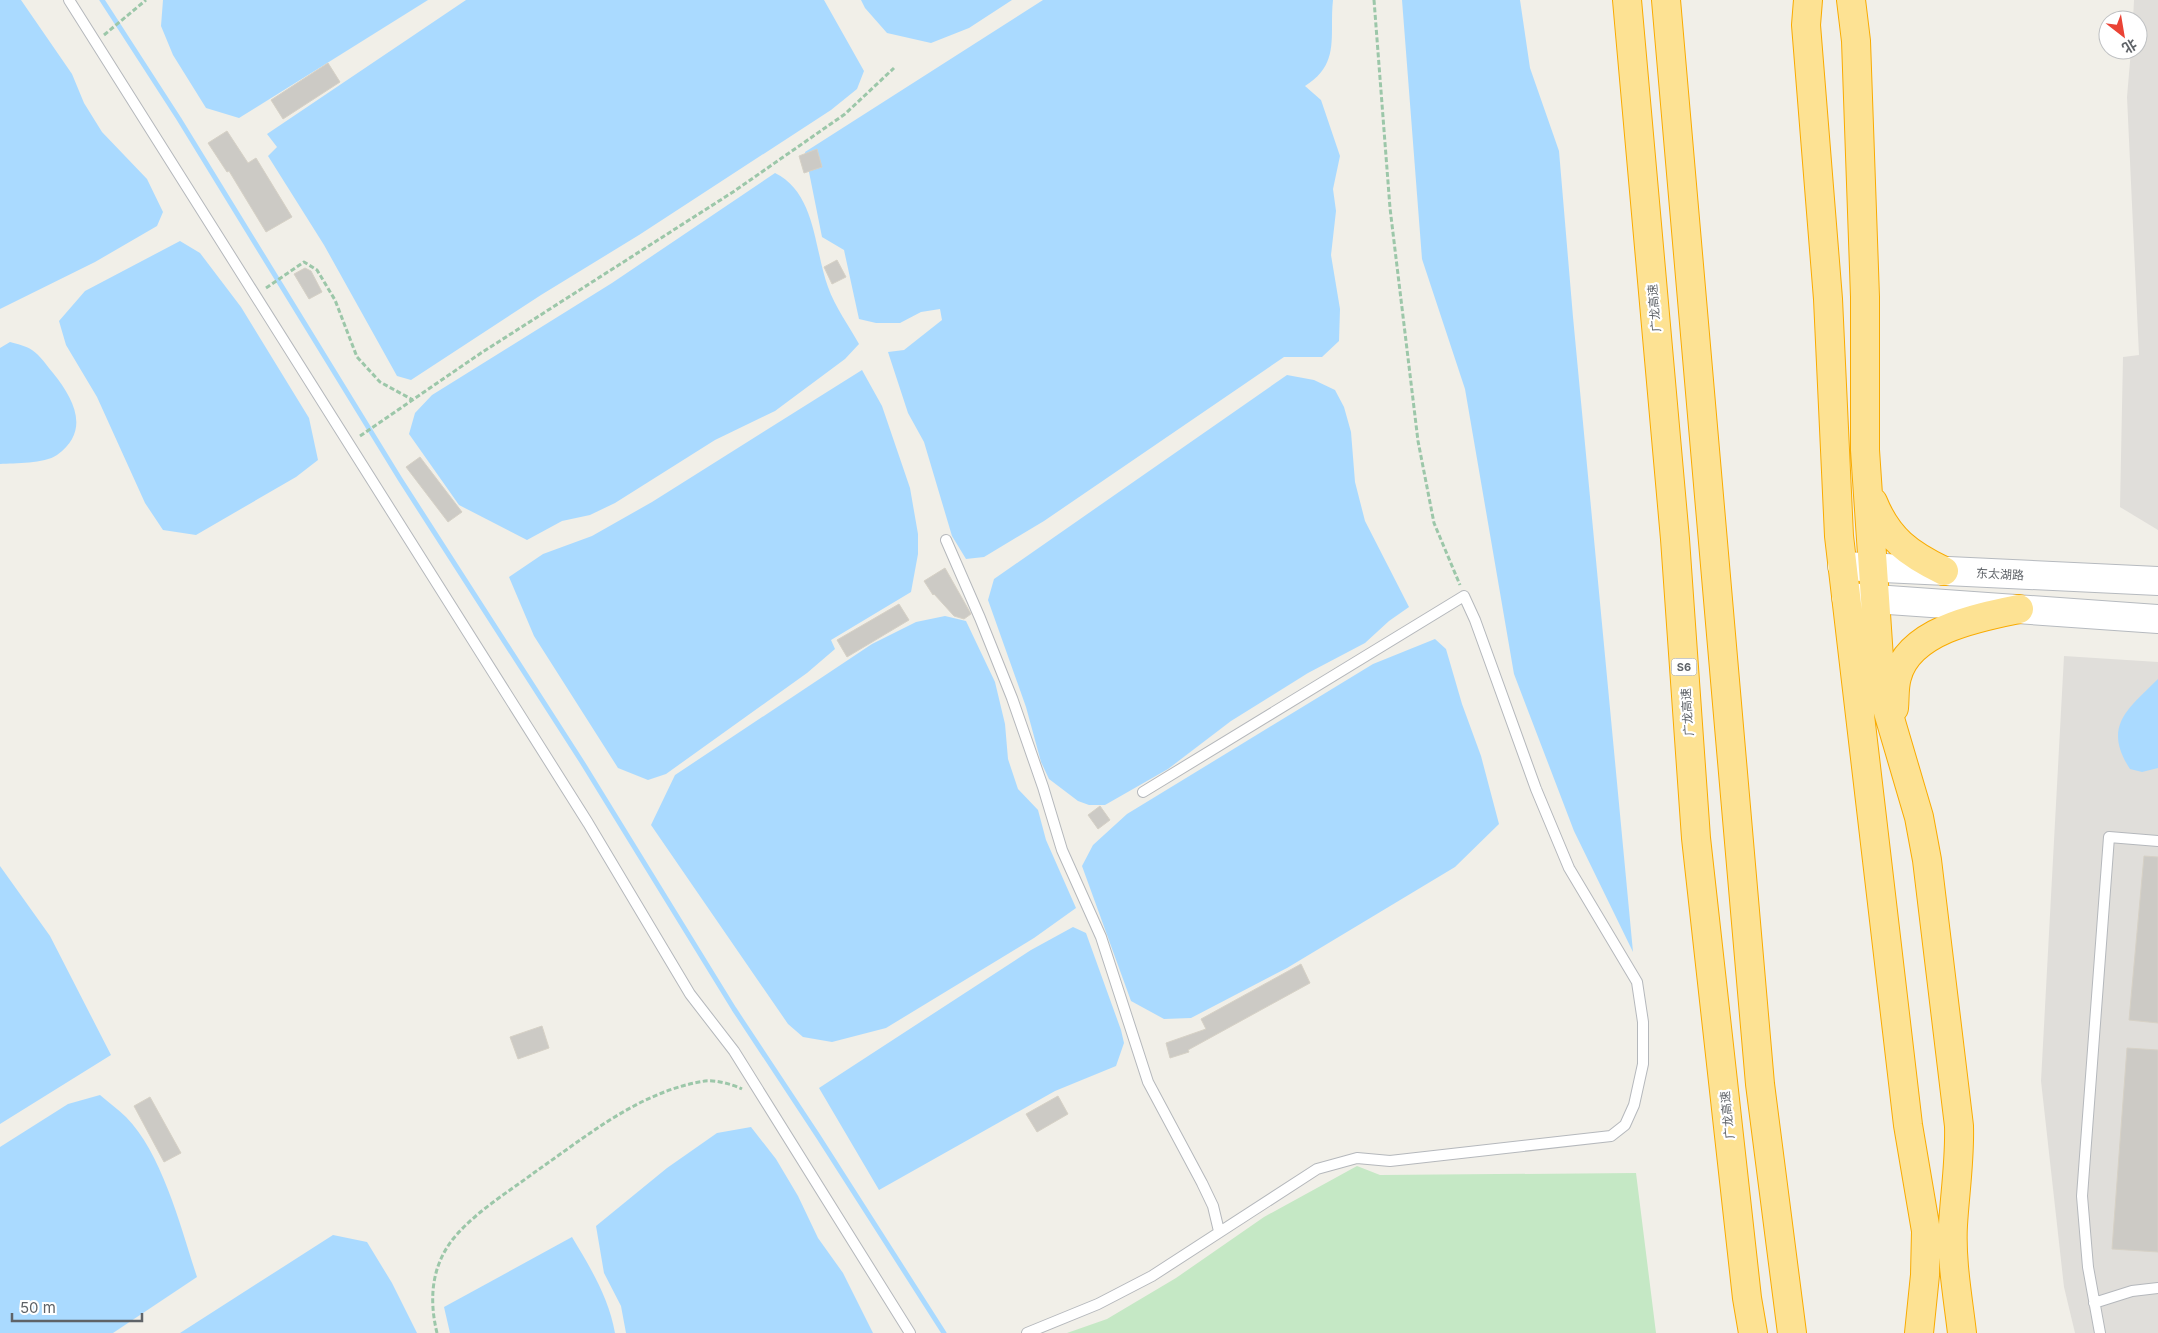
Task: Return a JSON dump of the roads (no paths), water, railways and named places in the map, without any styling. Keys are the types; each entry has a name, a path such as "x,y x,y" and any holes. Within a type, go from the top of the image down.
{"highway":[{"name":"广龙高速","path":"1627,0 1674,529 1696,838 1747,1298 1753,1333"},
{"path":"1666,0 1760,1084 1792,1333"},
{"path":"1808,0 1806,24 1828,299 1839,536 1908,1125 1926,1231 1925,1275 1919,1333"},
{"path":"1851,0 1856,40 1865,297 1865,450 1881,688 1919,817 1927,860 1958,1126 1960,1156 1953,1227 1955,1274 1962,1333"},
{"path":"1868,490 1889,533 1917,558 1944,571"},
{"path":"1894,737 1897,676 1911,651 1936,633 1980,617 2019,609"}],"main road":[{"name":"东太湖路","path":"1842,566 2158,582"},
{"path":"2096,614 2086,612 2079,606 2077,597 2083,584 2097,578"},
{"path":"1846,596 2158,619"}],"lane":[{"path":"69,0 588,823 690,994 734,1051 910,1333"},
{"path":"946,540 1012,698 1043,787 1062,850 1101,937 1148,1082 1213,1206 1219,1231"},
{"path":"1027,1333 1098,1304 1152,1276 1317,1169 1356,1158 1390,1161 1611,1136 1625,1125 1634,1105 1643,1064 1643,1022 1637,982 1569,868 1536,789 1475,620 1464,596 1143,792"},
{"path":"2100,1333 2088,1267 2082,1196 2109,837 2158,841"},
{"path":"2094,1303 2132,1291 2158,1288"}],"water":[{"path":"0,0 21,0 72,74 84,103 102,132 147,179 163,212 157,226 95,262 0,309"},
{"path":"163,0 428,0 239,118 206,108 173,55 161,26"},
{"path":"466,0 824,0 864,71 857,89 831,110 411,380 397,376 324,245 268,156 277,147 267,134"},
{"path":"861,0 1012,0 969,28 931,43 887,33 865,8"},
{"path":"1043,0 1333,0 1332,37 1329,58 1324,68 1305,86 1321,100 1340,156 1333,189 1336,211 1331,255 1340,309 1339,341 1322,357 1284,357 1044,521 984,557 966,559 952,536 924,442 908,413 888,352 904,350 942,320 940,309 921,312 900,323 876,323 859,319 844,250 822,237 805,152"},
{"path":"1402,0 1520,0 1530,68 1559,151 1633,952 1574,831 1514,674 1465,389 1422,259"},
{"path":"775,173 788,182 799,194 806,208 812,223 828,287 838,309 859,344 845,359 775,411 715,440 615,503 590,515 562,521 527,540 459,505 409,434 415,413 432,395 612,283"},
{"path":"180,241 200,253 241,307 309,418 318,460 296,477 196,535 163,530 145,503 97,397 66,345 59,321 85,291"},
{"path":"10,342 27,347 38,355 61,383 76,415 74,436 57,455 45,460 0,464 0,348"},
{"path":"862,370 882,406 910,488 918,534 918,554 911,592 831,640 835,649 807,673 666,774 648,780 618,768 534,636 509,577 543,554 592,536 652,502"},
{"path":"1287,375 1314,380 1335,390 1344,407 1351,432 1355,482 1365,521 1409,607 1389,621 1365,643 1308,673 1231,721 1168,769 1105,805 1089,805 1078,801 1049,779 1041,762 1026,707 988,600 994,579"},
{"path":"945,616 966,621 995,682 1005,724 1008,759 1018,789 1038,810 1046,840 1076,908 1034,938 886,1028 832,1042 803,1037 788,1024 651,825 675,775 872,644 916,622"},
{"path":"1435,639 1446,649 1462,704 1481,756 1499,824 1455,867 1287,968 1191,1018 1164,1019 1131,1001 1082,866 1093,845 1127,814 1373,664"},
{"path":"2158,679 2158,768 2142,772 2130,769 2118,741 2119,730 2122,719 2129,709"},
{"path":"0,866 50,936 111,1055 0,1124"},
{"path":"1073,927 1086,933 1121,1030 1124,1043 1116,1066 1055,1091 879,1190 819,1088 1031,950"},
{"path":"100,1095 126,1117 139,1132 150,1150 169,1192 197,1277 113,1333 0,1333 0,1147 68,1104"},
{"path":"751,1127 776,1159 798,1196 818,1238 843,1273 873,1333 626,1333 621,1306 604,1273 596,1226 667,1168 717,1133"},
{"path":"333,1235 367,1242 392,1283 417,1333 180,1333"},
{"path":"572,1237 604,1295 615,1333 450,1333 444,1307"}],"waterway":[{"path":"102,0 179,119 400,479 582,762 734,1009 944,1333"}]}
